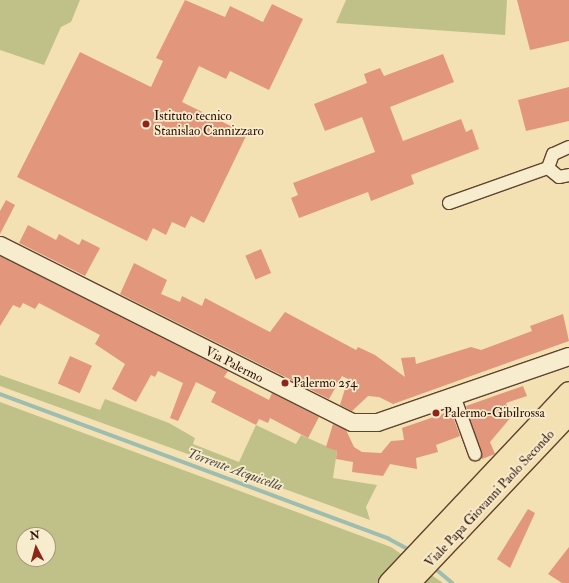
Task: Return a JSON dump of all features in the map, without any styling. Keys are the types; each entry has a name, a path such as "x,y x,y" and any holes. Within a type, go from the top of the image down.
{"main road":[{"name":"Via Palermo","path":"0,245 338,418 364,424 378,422 569,356"},
{"name":"Viale Papa Giovanni Paolo Secondo","path":"389,583 569,392"},
{"name":"Viale Papa Giovanni Paolo Secondo","path":"410,583 569,416"}],"street":[{"path":"548,168 553,154 569,147"},
{"path":"548,168 559,177 569,175"},
{"path":"449,203 548,168"},
{"path":"454,396 475,454"}],"green space":[{"path":"0,0 80,0 71,22 61,27 44,65 0,50"},
{"path":"346,0 507,0 505,35 336,23"},
{"path":"0,375 100,410 105,399 169,423 195,438 193,444 239,462 256,425 296,444 301,435 337,451 333,478 377,485 366,507 370,520 0,386"},
{"path":"0,402 391,547 443,583 0,583"}],"building":[{"path":"185,0 225,17 230,6 263,22 272,4 303,19 269,90 230,71 226,79 199,66 182,102 247,134 204,223 191,216 185,228 172,222 166,235 153,228 147,241 17,177 80,52 151,87 163,61 156,58"},
{"path":"517,0 569,0 569,41 530,50"},
{"path":"443,54 454,82 390,107 403,141 461,119 466,132 472,129 479,149 411,175 414,184 371,201 368,192 299,218 291,198 298,195 293,183 375,152 362,117 325,131 314,104 367,83 364,74 380,68 384,76"},
{"path":"569,87 569,121 526,131 518,100"},
{"path":"6,200 15,205 0,234 0,211"},
{"path":"28,225 56,240 59,234 79,245 82,239 100,248 85,276 19,243"},
{"path":"261,249 271,273 256,280 245,256"},
{"path":"0,256 228,371 224,377 269,400 272,393 319,417 308,438 270,418 268,423 259,419 256,425 211,402 216,392 196,382 178,421 170,418 183,383 158,371 155,377 151,375 136,402 112,389 125,364 95,344 100,335 39,303 35,309 23,303 20,308 13,305 0,326"},
{"path":"134,263 167,280 161,294 180,302 182,296 202,306 205,298 270,332 285,312 356,350 358,347 375,355 405,377 401,358 415,357 416,364 471,347 481,350 532,331 530,326 563,314 569,341 393,404 379,397 368,396 352,411 340,405 348,379 342,376 329,399 120,294"},
{"path":"70,356 92,366 80,393 58,383"},
{"path":"523,386 527,396 506,403 511,417 490,442 495,454 482,459 466,406"},
{"path":"451,411 460,436 436,445 438,452 416,458 417,469 390,464 383,476 352,472 353,462 336,459 337,451 326,447 333,424 346,430 354,447 362,452 381,453 391,441 404,440 402,428"},
{"path":"528,509 535,513 510,568 497,559"},
{"path":"569,547 569,583 562,583 548,574"}],"waterway":[{"name":"Torrente Acquicella","path":"0,394 389,539 412,551"},
{"name":"Torrente Acquicella","path":"432,566 452,583"}],"place":[{"name":"Istituto tecnico Stanislao Cannizzaro","path":"146,124"},
{"name":"Palermo 254","path":"285,383"},
{"name":"Palermo-Gibilrossa","path":"436,413"}]}
